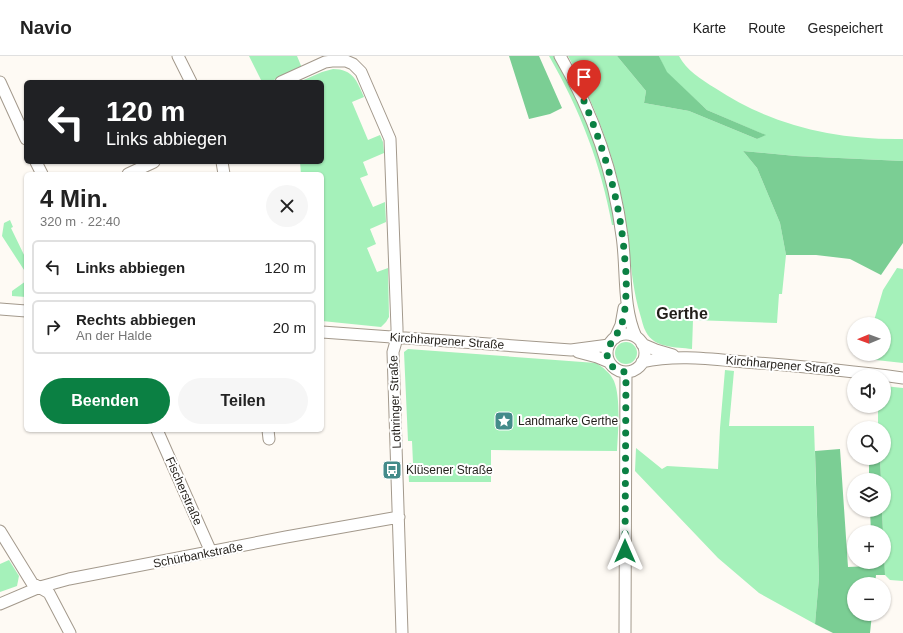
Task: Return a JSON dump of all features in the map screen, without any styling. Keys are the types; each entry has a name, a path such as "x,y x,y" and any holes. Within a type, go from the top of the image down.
{"street":[{"path":"178,56 190,80"},
{"path":"560,56 584,101 596,128 607,164 621,223 629,318 644,350 645,356 635,370 626,372 616,369 609,362 607,350 621,325 626,289"},
{"name":"Lothringer Straße","path":"285,80 325,62 339,60 350,62 361,72 390,139 397,338 394,352 402,633"},
{"path":"0,82 24,135"},
{"path":"132,172 150,164"},
{"path":"0,309 24,311"},
{"name":"Kirchharpener Straße","path":"324,332 571,350 609,362"},
{"path":"612,341 626,334 639,340"},
{"name":"Kirchharpener Straße","path":"639,340 656,350 686,358"},
{"name":"Kirchharpener Straße","path":"571,350 612,341"},
{"name":"Kirchharpener Straße","path":"642,362 655,359 686,358 798,366 903,378"},
{"path":"625,633 626,372"},
{"name":"Fischerstraße","path":"158,432 211,552"},
{"name":"Schürbankstraße","path":"0,604 40,587 69,579 286,537 399,517"},
{"path":"0,531 32,583 49,593 70,633"}],"green space":[{"path":"249,56 297,56 302,68 274,80 261,80"},
{"path":"509,56 539,56 562,108 550,114 529,119"},
{"path":"549,56 554,56 563,71 586,119 604,169 615,225 612,225 602,180 580,117"},
{"path":"568,56 617,56 646,91 644,103 689,111 757,139 765,135 707,110 666,72 659,56 679,56 690,70 710,85 759,112 782,121 805,128 853,137 903,139 903,161 796,156 743,151 757,168 780,223 786,255 782,294 779,294 777,323 693,320 692,349 666,346 654,341 643,326 632,275 624,209 615,169 595,111"},
{"path":"617,56 659,56 667,72 707,110 766,135 757,139 689,111 644,103 646,91"},
{"path":"333,69 340,70 345,71 353,77 364,97 352,102 368,140 380,135 383,142 384,153 363,162 368,175 360,178 373,207 385,202 386,222 370,229 376,244 367,248 377,272 388,268 389,317 381,327 324,321 324,172 301,172 300,164 324,164 324,80 304,80"},
{"path":"743,151 796,156 903,161 903,243 881,275 850,259 816,255 786,255 780,223 757,168"},
{"path":"10,220 13,227 11,228 24,255 24,270 2,236 4,223"},
{"path":"897,268 903,269 903,363 885,361 891,361 891,317 875,317 883,290"},
{"path":"24,282 24,297 12,296 12,291"},
{"path":"626,342 634,345 637,353 634,361 626,364 618,361 615,353 618,345"},
{"path":"408,349 596,363 611,376 618,396 617,451 491,450 491,482 409,482 408,463 413,463 412,441 408,441 404,352"},
{"path":"725,370 734,371 729,426 814,426 819,578 815,624 759,593 718,558 635,471 636,448 662,469 667,466 718,469"},
{"path":"891,387 903,388 903,581 891,580 891,577 887,577 885,575 885,569 891,569 891,525 883,525 882,517 891,517 891,473 881,473 880,465 891,465 891,421 878,421 878,413 891,413"},
{"path":"840,449 847,569 885,569 885,575 876,575 876,577 847,577 847,621 871,621 870,633 833,633 815,624 819,578 815,451"},
{"path":"869,465 880,465 881,473 869,473"},
{"path":"870,517 882,517 883,525 871,525"},
{"path":"9,560 19,576 17,586 0,592 0,564"}],"place":[{"name":"Landmarke Gerthe","path":"504,421"},
{"name":"Klüsener Straße","path":"392,470"}],"district":[{"name":"Gerthe","path":"682,313"}],"route":[{"path":"584,101 596,128 611,177 621,223 625,263 626,289 623,318 615,338 609,345 607,356 612,366 620,371 626,372 625,551"}]}
